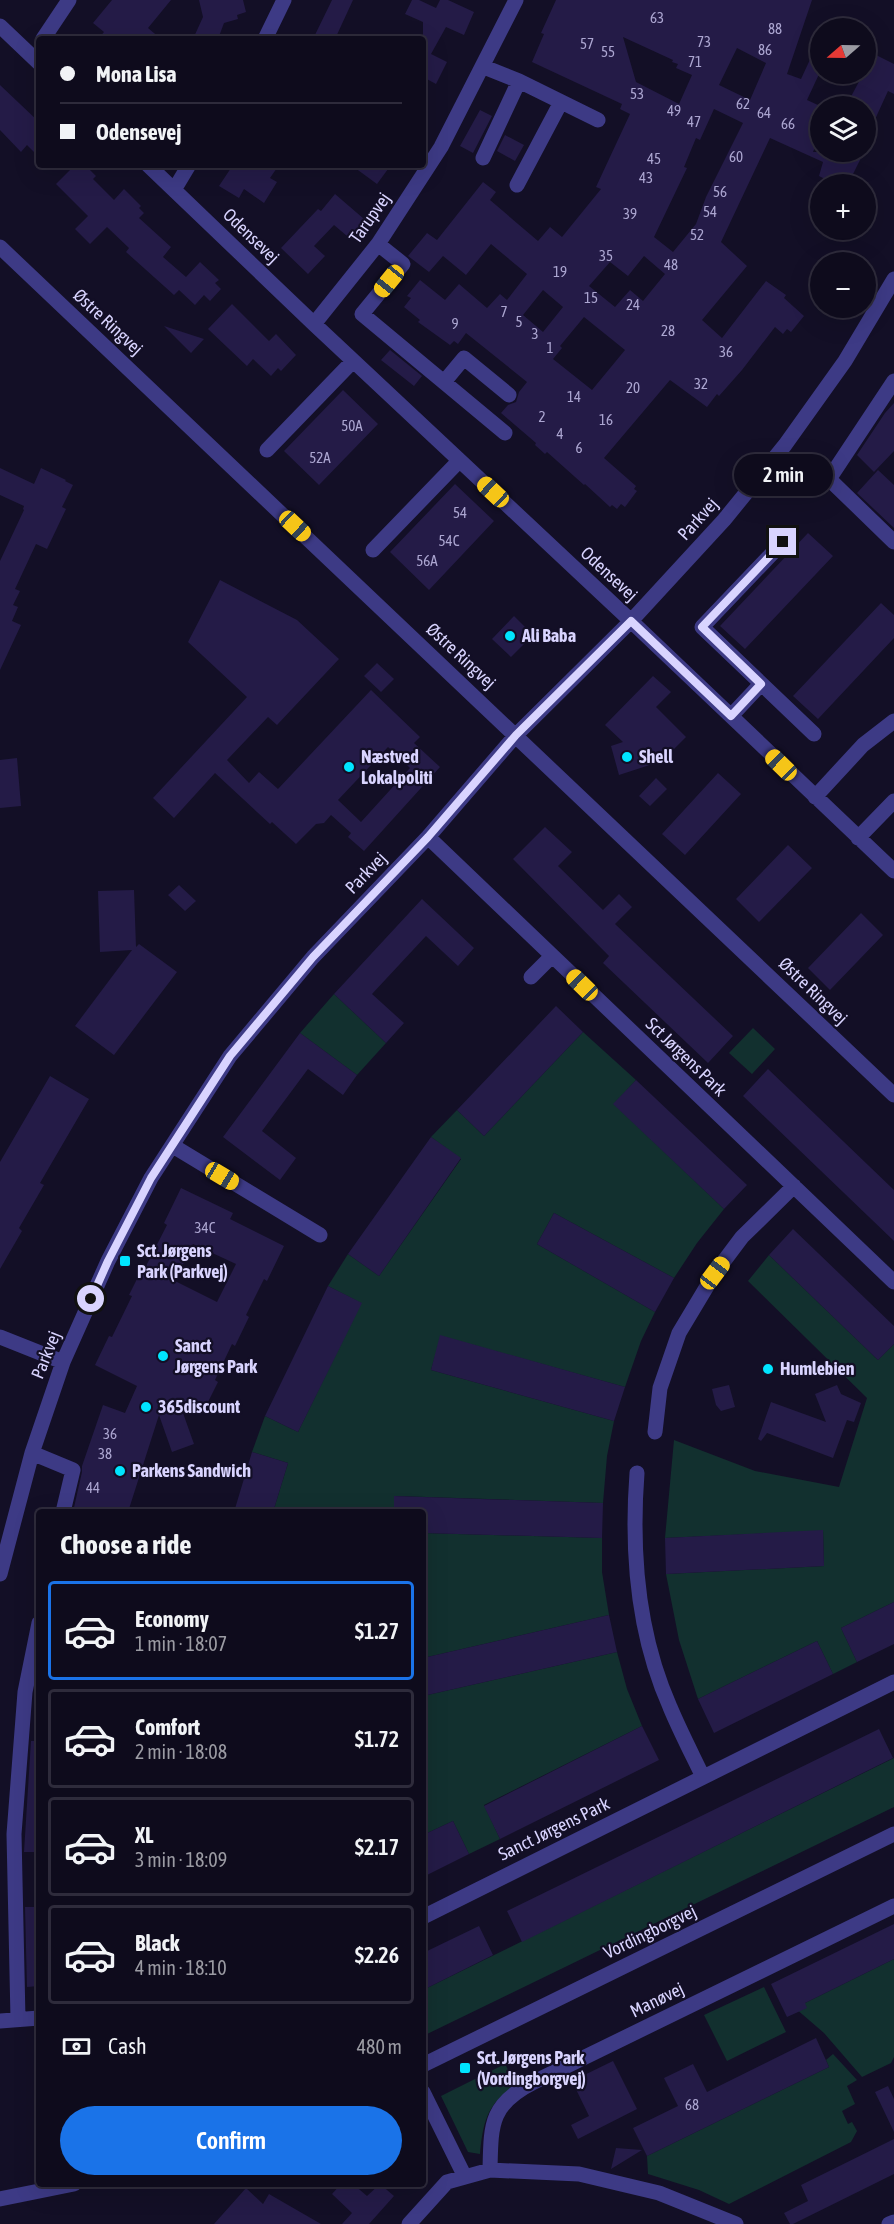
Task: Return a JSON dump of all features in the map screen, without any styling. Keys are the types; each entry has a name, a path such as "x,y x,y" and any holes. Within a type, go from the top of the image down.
{"street":[{"path":"45,36 69,0"},
{"path":"266,36 284,0"},
{"name":"Tarupvej","path":"314,324 378,244 441,147 484,67 516,0"},
{"path":"0,26 36,54"},
{"path":"484,67 519,81 598,120"},
{"path":"483,158 519,81"},
{"path":"517,184 561,102"},
{"name":"Odensevej","path":"151,168 894,872"},
{"path":"174,190 187,168"},
{"path":"378,244 403,264 362,314 505,433"},
{"name":"Østre Ringvej","path":"0,247 894,1095"},
{"name":"Parkvej","path":"0,1574 2,1555 32,1453 63,1362 108,1261 151,1178 230,1056 313,957 428,837 516,735 631,621 724,520 785,445 845,362 894,279"},
{"path":"444,382 464,358 509,395"},
{"path":"267,450 353,361"},
{"path":"894,381 829,479 894,542"},
{"path":"373,550 459,460"},
{"path":"783,542 702,627 814,734"},
{"path":"731,716 761,684"},
{"path":"815,797 863,745 894,721"},
{"path":"858,838 893,805"},
{"name":"Sct Jørgens Park","path":"428,837 894,1282"},
{"path":"531,977 552,956"},
{"path":"173,1146 320,1235"},
{"path":"655,1432 660,1388 679,1333 715,1273 742,1237 794,1186"},
{"path":"0,1337 63,1362"},
{"path":"32,1453 73,1470 64,1509"},
{"path":"637,1473 634,1534 639,1602 654,1661 669,1706 703,1777"},
{"path":"18,2019 14,1834 26,1692 36,1639"},
{"name":"Sanct Jørgens Park","path":"426,1916 894,1682"},
{"name":"Vordingborgvej","path":"426,2064 894,1834"},
{"name":"Manøvej","path":"490,2170 491,2134 496,2116 506,2099 534,2082 894,1906"},
{"path":"0,2021 36,2018"},
{"path":"426,2098 465,2177"},
{"path":"409,2224 447,2182 490,2170 579,2174 659,2193 736,2224"},
{"path":"0,2199 59,2187"},
{"path":"889,2224 894,2222"}],"green space":[{"path":"334,994 386,1043 357,1075 300,1033"},
{"path":"753,1028 775,1049 752,1074 729,1053"},
{"path":"583,1032 636,1080 614,1104 724,1209 697,1243 674,1278 554,1213 537,1244 655,1312 641,1341 625,1387 441,1336 431,1370 614,1421 607,1456 603,1503 395,1496 394,1509 274,1509 288,1463 252,1452 265,1416 298,1432 361,1303 328,1286 348,1254 379,1276 461,1159 431,1137 457,1110 484,1136"},
{"path":"769,1255 878,1360 894,1344 894,1602 841,1628 857,1662 833,1674 817,1641 698,1699 679,1640 666,1574 824,1566 823,1531 665,1538 674,1440 755,1471 839,1487 867,1398 748,1281"},
{"path":"426,1533 602,1538 602,1572 609,1615 426,1657"},
{"path":"617,1652 627,1689 642,1726 484,1805 500,1839 469,1854 453,1821 426,1834 426,1695"},
{"path":"894,1758 894,1807 426,2035 426,1989"},
{"path":"894,1959 894,2057 891,2063 862,2077 824,2033 795,2008"},
{"path":"764,1987 786,2032 727,2061 704,2015"},
{"path":"833,2054 857,2080 847,2086 855,2104 842,2111 848,2124 852,2122 857,2131 851,2142 729,2204 699,2190 648,2174 647,2156 829,2067 826,2060"},
{"path":"505,2064 516,2085 499,2099 488,2114 480,2154 468,2152 441,2096"}],"building":[{"path":"112,0 171,0 148,28 157,36 101,36 104,32 93,23"},
{"path":"199,0 243,0 246,12 237,15 238,19 224,23 219,36 194,36 203,17"},
{"path":"332,0 353,0 336,36 314,36"},
{"path":"412,0 419,0 436,8 440,0 448,0 474,12 464,35 446,27 431,54 447,62 436,84 426,79 426,36 423,36 423,22 405,14"},
{"path":"556,0 812,0 787,74 801,79 810,60 810,84 814,84 807,100 810,101 810,156 770,138 721,242 747,266 702,320 722,338 766,281 786,295 784,298 804,316 791,332 787,329 783,334 775,327 742,370 707,407 670,380 604,458 636,486 634,489 637,491 625,507 621,504 617,509 612,505 610,507 547,452 545,454 535,445 536,443 501,413 508,405 516,402 519,392 527,382 466,333 458,344 454,341 450,345 418,322 420,320 404,307 411,298 407,296 420,280 445,300 459,284 487,308 500,294 507,300 527,274 491,244 466,275 443,256 429,272 408,256 427,233 437,240 483,182 496,192 490,200 538,241 550,227 562,237 601,189 596,187 630,114 620,109 622,104 532,62 544,34 541,33","holes":["623,37 673,60 672,62 678,64 676,68 692,75 679,104 636,82","737,48 766,63 750,100 719,85","714,109 743,123 706,197 696,224 673,252 654,237 687,168 684,167 696,138 700,140","644,256 665,274 643,301 630,290 615,307 589,286 610,262 628,276","543,290 563,307 543,332 523,315","584,317 625,350 592,390 553,359 562,348 560,346"]},
{"path":"876,55 894,64 894,94 888,91 876,117 876,96 851,96 858,84 876,84"},
{"path":"0,85 36,119 36,154 27,145 21,152 0,130"},
{"path":"480,110 492,116 473,153 460,146"},
{"path":"505,135 524,145 515,161 497,151"},
{"path":"823,162 859,162 853,174 820,174"},
{"path":"72,168 88,168 96,176 93,179 114,200 124,189 141,206 139,208 144,213 139,218 171,247 163,257 186,277 200,262 219,280 215,283 221,289 210,301 204,295 195,305 179,290 174,295 126,252 129,248 107,227 90,244 75,229 88,216 56,184"},
{"path":"231,168 277,168 270,178 277,182 264,203 244,189 239,198 219,186"},
{"path":"355,168 389,168 377,184"},
{"path":"335,194 371,225 361,238 352,230 347,236 334,225 314,246 325,256 308,274 281,248 318,209 321,211"},
{"path":"232,304 269,341 276,334 296,355 281,371 278,368 271,376 253,359 247,366 208,329"},
{"path":"164,326 204,339 191,353"},
{"path":"390,350 422,376 414,386 381,360"},
{"path":"343,390 378,424 319,485 284,451"},
{"path":"894,403 894,451 874,472 857,455"},
{"path":"0,468 34,484 41,468 73,485 62,507 66,509 47,549 36,544 15,589 20,591 13,605 18,607 12,621 21,625 0,670 0,561 24,506 0,495"},
{"path":"878,470 894,485 894,528 857,493"},
{"path":"455,484 494,521 429,590 390,552"},
{"path":"808,533 833,556 745,649 720,626"},
{"path":"220,580 297,620 339,659 277,725 268,717 227,760 249,783 259,772 278,789 371,690 420,737 414,743 440,767 364,851 348,837 351,833 331,815 324,823 316,824 296,844 272,822 270,824 215,773 174,818 153,798 247,697 188,642","holes":["388,747 410,768 361,822 338,800"]},
{"path":"881,603 894,615 894,638 818,719 793,696"},
{"path":"514,616 533,635 511,657 492,639"},
{"path":"377,663 394,679 381,692 364,676"},
{"path":"653,676 671,692 656,707 686,737 662,761 619,775 611,746 623,742 605,725"},
{"path":"17,758 21,806 0,808 0,760"},
{"path":"718,773 741,794 685,855 662,834"},
{"path":"656,778 667,789 650,806 639,796"},
{"path":"545,827 572,852 558,866 603,910 619,894 632,907 615,924 733,1036 708,1063 603,963 609,956 513,859"},
{"path":"788,845 812,868 759,922 736,899"},
{"path":"179,885 196,901 185,911 168,895"},
{"path":"134,890 136,947 139,944 177,972 114,1055 75,1026 132,950 100,952 98,891"},
{"path":"422,899 474,948 458,966 426,936 372,994 404,1023 386,1043 334,994"},
{"path":"861,913 883,935 830,990 808,968"},
{"path":"556,1006 583,1032 484,1136 457,1110"},
{"path":"300,1033 357,1075 343,1095 308,1069 262,1131 296,1158 280,1180 223,1137"},
{"path":"768,1069 894,1190 894,1241 743,1096"},
{"path":"50,1076 89,1099 40,1183 44,1185 19,1228 22,1231 0,1269 0,1162"},
{"path":"636,1080 747,1185 724,1209 613,1104"},
{"path":"431,1137 461,1158 379,1276 348,1254"},
{"name":"Sanct Jørgens Park","path":"181,1188 233,1213 230,1219 284,1246 267,1281 264,1279 246,1315 249,1317 235,1346 232,1344 215,1380 218,1382 203,1412 178,1399 194,1444 172,1452 159,1415 129,1509 74,1509 82,1466 103,1405 125,1413 137,1386 95,1365 109,1336 112,1337 132,1296 129,1295 167,1225 164,1223","holes":["193,1244 236,1264 217,1302 175,1281"]},
{"path":"554,1213 674,1278 655,1312 537,1244"},
{"path":"793,1229 894,1326 894,1344 878,1360 769,1255"},
{"path":"328,1286 362,1303 298,1432 265,1416"},
{"path":"440,1335 625,1387 614,1421 431,1370"},
{"path":"729,1385 735,1407 721,1411 716,1405 712,1389"},
{"path":"837,1385 841,1394 861,1403 854,1422 847,1420 833,1458 767,1433 761,1441 758,1439 771,1402 826,1422 815,1394"},
{"path":"252,1452 288,1463 274,1509 235,1509"},
{"path":"394,1496 603,1503 602,1538 426,1533 426,1509 394,1509"},
{"path":"823,1530 824,1566 666,1574 665,1538"},
{"path":"894,1602 894,1644 857,1662 841,1628"},
{"path":"609,1615 617,1652 426,1695 426,1657"},
{"path":"817,1641 833,1674 714,1733 698,1699"},
{"path":"642,1726 659,1760 500,1839 484,1806"},
{"path":"879,1729 893,1758 522,1942 507,1911"},
{"path":"31,1741 36,1741 36,1852 24,1852"},
{"path":"453,1821 469,1854 426,1876 426,1834"},
{"path":"25,1907 36,1907 36,1986 27,1987"},
{"path":"894,1924 894,1959 805,2003 807,2008 787,2017 771,1984"},
{"path":"479,1926 493,1955 426,1988 426,1952"},
{"path":"816,2038 829,2067 647,2156 633,2128 678,2106 664,2078 693,2064 707,2092"},
{"path":"613,2061 637,2109 578,2139 571,2125 589,2116 572,2081"},
{"path":"888,2086 894,2099 894,2132 875,2092"},
{"path":"894,2139 894,2174 790,2224 784,2213 808,2201 801,2185"},
{"path":"616,2148 642,2150 611,2169"},
{"path":"338,2187 356,2187 367,2196 377,2187 384,2187 394,2196 369,2224 342,2224 352,2213 332,2194"},
{"path":"246,2188 263,2204 269,2194 321,2224 214,2224"}],"place":[{"name":"Ali Baba","path":"510,636"},
{"name":"Shell","path":"627,757"},
{"name":"Næstved Lokalpoliti","path":"349,767"},
{"name":"Sct. Jørgens Park (Parkvej)","path":"125,1261"},
{"name":"Sanct Jørgens Park","path":"163,1356"},
{"name":"Humlebien","path":"768,1369"},
{"name":"365discount","path":"146,1407"},
{"name":"Parkens Sandwich","path":"120,1471"},
{"name":"Sct. Jørgens Park (Vordingborgvej)","path":"465,2068"}],"route":[{"path":"91,1299 151,1178 230,1056 313,957 428,837 516,735 631,621 731,716 761,684 702,627 783,542"}]}
